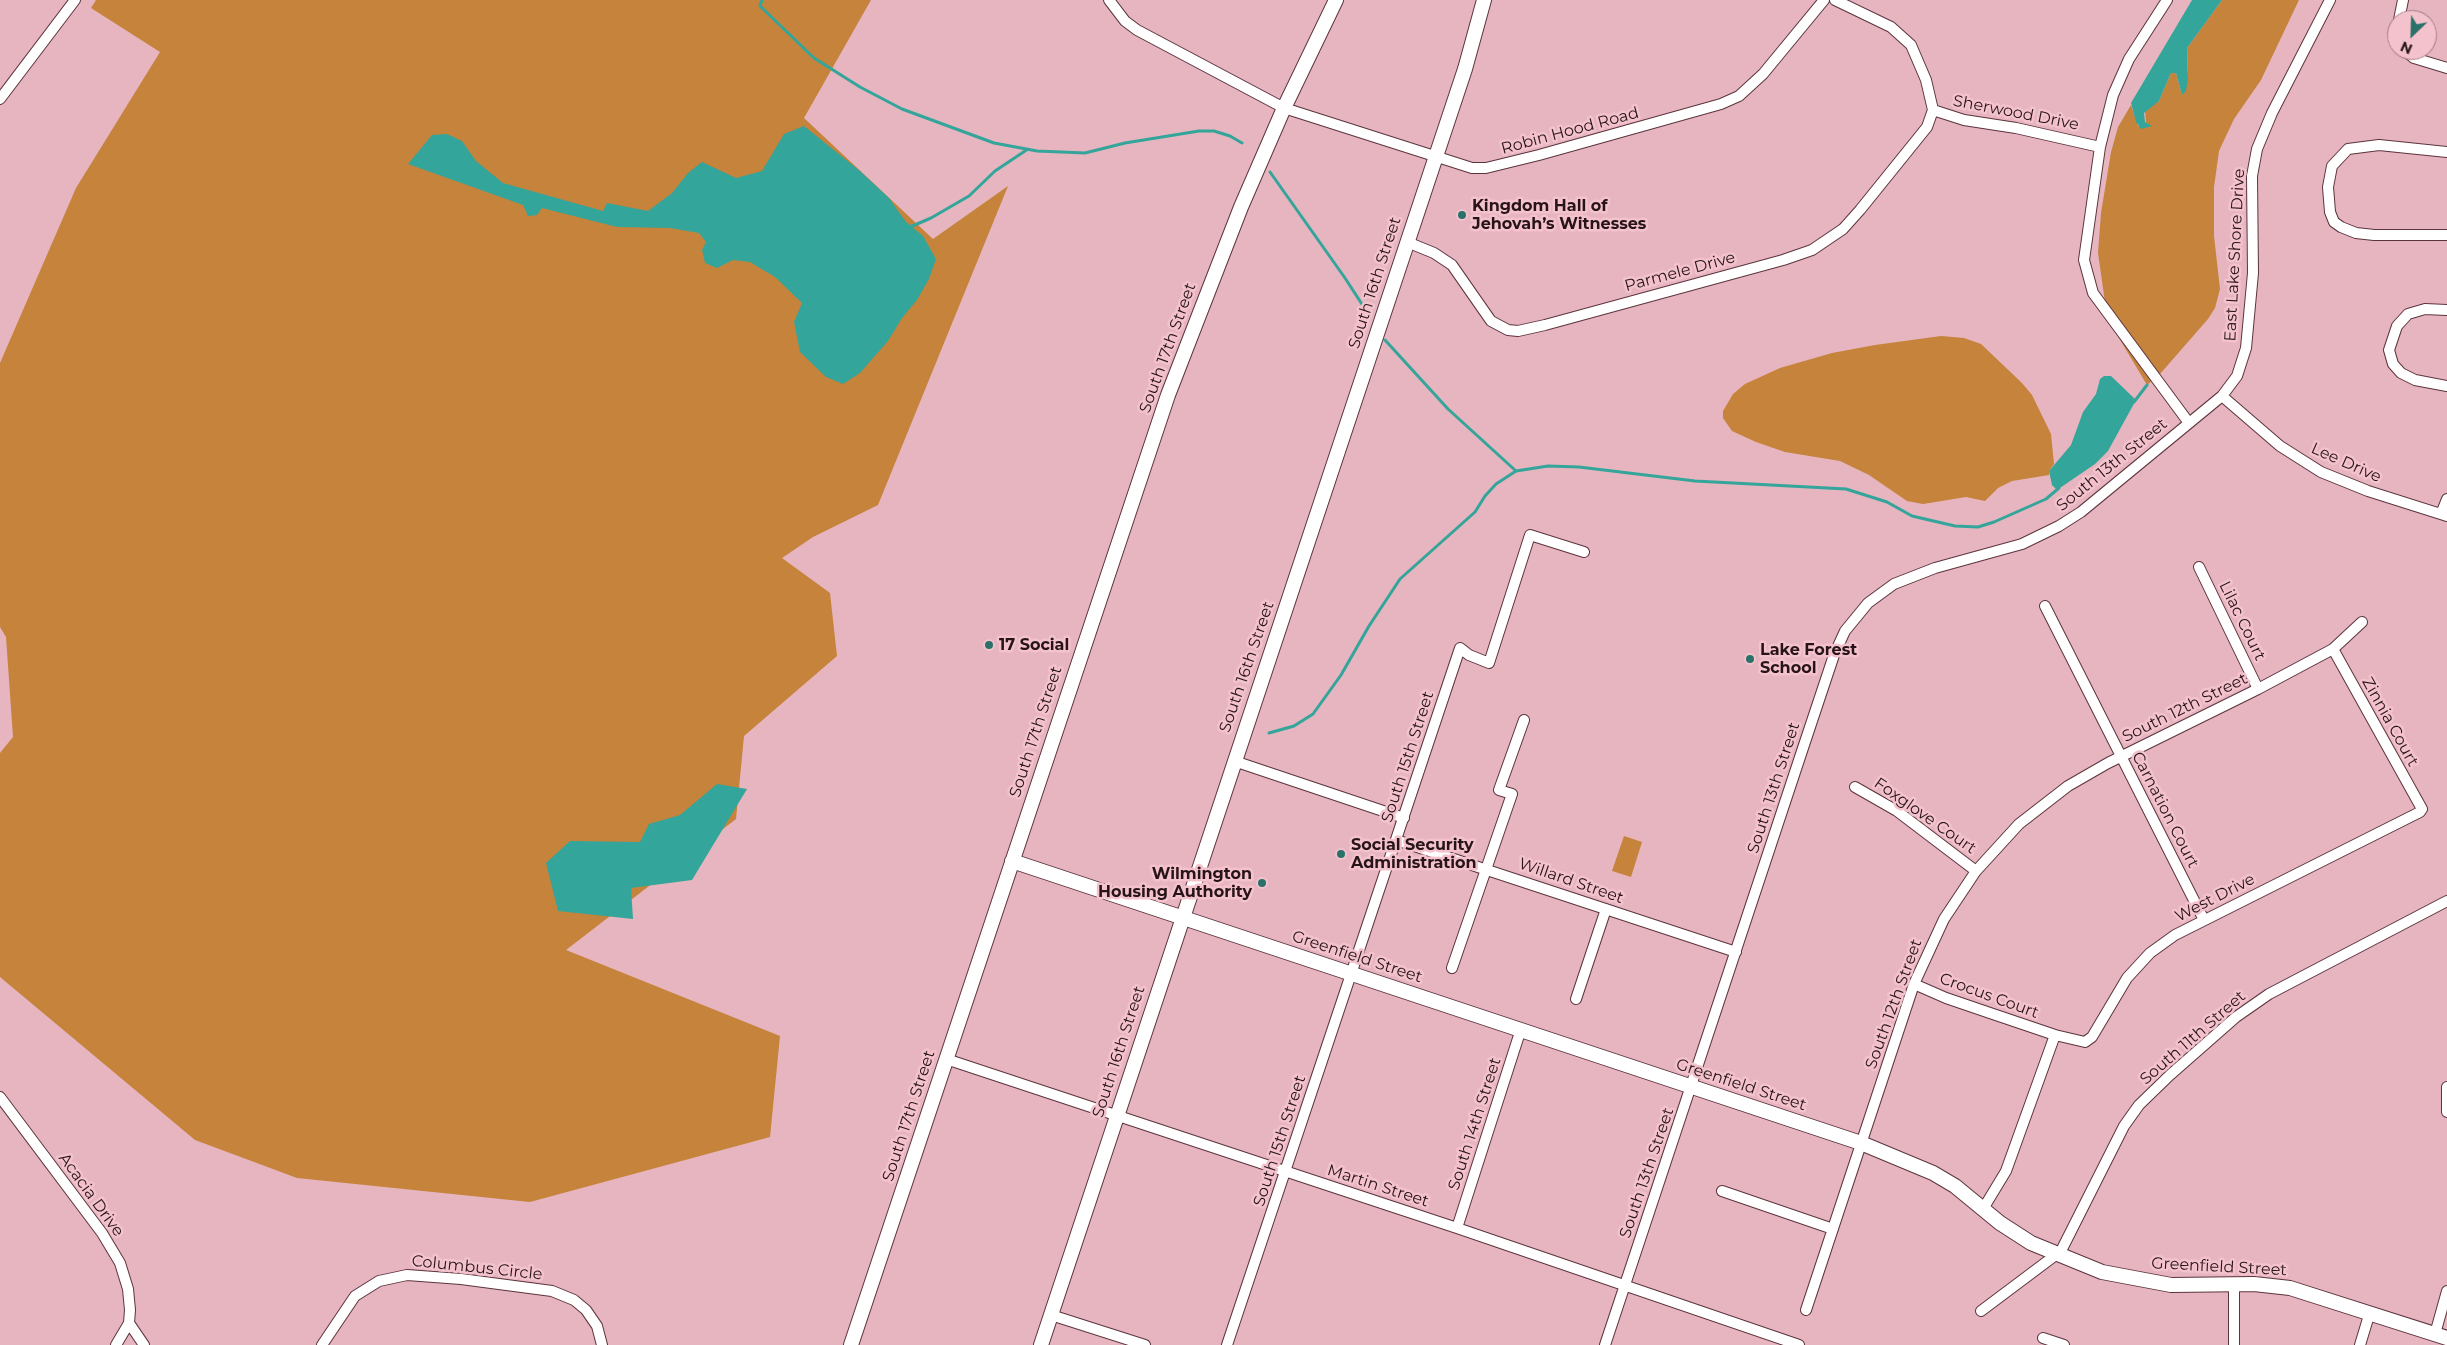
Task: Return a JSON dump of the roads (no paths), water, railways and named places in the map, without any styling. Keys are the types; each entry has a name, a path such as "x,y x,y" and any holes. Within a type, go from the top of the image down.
{"main road":[{"name":"South 17th Street","path":"851,1345 1168,395 1241,207 1284,108 1336,0"},
{"name":"South 16th Street","path":"1041,1345 1465,69 1484,0"},
{"name":"Greenfield Street","path":"1012,862 1861,1143 1933,1172 1956,1186 1983,1209 2031,1243 2102,1272 2148,1282 2189,1286 2234,1284 2290,1288 2441,1336"}],"street":[{"path":"0,99 75,0"},
{"name":"Robin Hood Road","path":"1108,0 1125,21 1137,30 1284,108 1472,168 1486,168 1721,104 1739,96 1763,74 1824,0"},
{"name":"Sherwood Drive","path":"1835,0 1891,27 1911,45 1926,80 1934,110 1964,120 2016,128 2100,146"},
{"path":"2167,0 2120,75 2106,119 2100,146 2084,260 2088,281 2102,307 2189,423"},
{"name":"East Lake Shore Drive","path":"2189,423 2222,396 2237,376 2246,348 2253,273 2252,176 2257,149 2272,113 2330,0"},
{"path":"2421,60 2447,68"},
{"name":"Parmele Drive","path":"1407,242 1434,253 1452,265 1461,275 1485,313 1498,326 1518,331 1537,327 1783,260 1812,250 1843,229 1860,210 1927,127 1934,110"},
{"path":"2447,152 2378,144 2348,149 2332,166 2328,188 2330,212 2334,222 2356,233 2374,235 2447,235"},
{"path":"2447,310 2425,309 2408,314 2397,326 2389,350 2392,364 2400,373 2415,380 2447,386"},
{"name":"Lee Drive","path":"2222,396 2280,446 2321,472 2368,491 2444,515"},
{"name":"South 13th Street","path":"1605,1345 1834,655 1845,631 1863,608 1882,592 1910,576 2014,546 2059,526 2081,512 2189,423"},
{"path":"2444,515 2447,499"},
{"name":"South 15th Street","path":"1227,1345 1460,648 1468,656 1489,663 1530,535 1584,552"},
{"name":"Lilac Court","path":"2199,567 2258,689"},
{"name":"Carnation Court","path":"2045,606 2204,920"},
{"name":"South 12th Street","path":"1806,1310 1914,984 1944,919 1976,871 2011,832 2038,808 2068,786 2121,756 2258,689 2333,649 2362,622"},
{"name":"Zinnia Court","path":"2333,649 2422,809"},
{"path":"1452,968 1512,794 1499,790 1524,720"},
{"path":"1234,761 1404,818"},
{"name":"Foxglove Court","path":"1855,787 1897,811 1976,871"},
{"name":"West Drive","path":"2055,1035 2085,1042 2120,987 2144,959 2175,936 2388,829 2420,812 2422,809"},
{"name":"Willard Street","path":"1396,840 1736,952"},
{"name":"South 11th Street","path":"1981,1311 2057,1255 2070,1237 2124,1126 2139,1105 2170,1075 2236,1018 2269,994 2447,901"},
{"path":"1576,999 1606,909"},
{"name":"Crocus Court","path":"1914,984 1946,998 2055,1035"},
{"name":"South 14th Street","path":"1457,1228 1521,1029"},
{"path":"1983,1209 2006,1171 2055,1035"},
{"name":"Martin Street","path":"946,1059 1116,1117 1457,1228 1796,1344"},
{"path":"2447,1087 2447,1112"},
{"name":"Acacia Drive","path":"0,1097 114,1250 128,1289 129,1323"},
{"path":"1722,1191 1833,1229"},
{"name":"Columbus Circle","path":"322,1345 355,1296 379,1281 407,1274 545,1290 568,1297 581,1305 593,1320 600,1334 602,1345"},
{"path":"2234,1284 2234,1345"},
{"path":"2441,1336 2447,1291"},
{"path":"2360,1345 2370,1312"},
{"path":"1051,1315 1145,1345"},
{"path":"116,1345 129,1323 144,1345"},
{"path":"2043,1338 2064,1345"}],"water":[{"path":"2192,0 2222,0 2187,48 2188,78 2186,91 2182,95 2176,73 2171,73 2159,101 2144,113 2145,122 2152,126 2141,129 2136,122 2131,103"},
{"path":"804,126 860,171 889,198 906,222 923,236 936,259 929,279 917,300 902,318 888,341 860,373 843,384 826,377 800,352 794,322 802,303 775,277 750,262 733,260 717,268 705,263 702,250 706,242 699,233 670,228 617,227 542,208 537,215 528,216 523,205 408,164 432,135 447,134 462,141 476,161 503,183 603,211 607,203 648,211 672,193 688,173 702,162 736,178 762,171 784,134"},
{"path":"2104,376 2111,376 2136,400 2108,451 2095,464 2057,490 2052,485 2049,471 2071,445 2083,412 2096,394 2100,379"},
{"path":"717,784 747,789 692,880 631,888 633,919 558,911 546,863 570,841 640,842 649,824 680,815"}],"waterway":[{"path":"762,0 760,6 814,58 860,87 902,109 994,143 1037,151 1085,153 1125,143 1199,131 1214,131 1230,136 1242,143"},
{"path":"908,225 910,227 931,218 969,196 995,171 1028,149"},
{"path":"1270,172 1367,312"},
{"path":"1385,340 1448,409 1516,471"},
{"path":"2134,402 2147,385"},
{"path":"1269,733 1294,726 1313,714 1341,675 1369,626 1400,579 1475,512 1485,496 1496,484 1516,471 1548,466 1579,467 1695,481 1846,489 1887,502 1912,516 1955,526 1978,527 2046,499 2059,488"}],"place":[{"name":"Kingdom Hall of Jehovah’s Witnesses","path":"1462,215"},
{"name":"17 Social","path":"989,645"},
{"name":"Lake Forest School","path":"1750,659"},
{"name":"Social Security Administration","path":"1341,854"},
{"name":"Wilmington Housing Authority","path":"1262,883"}]}
